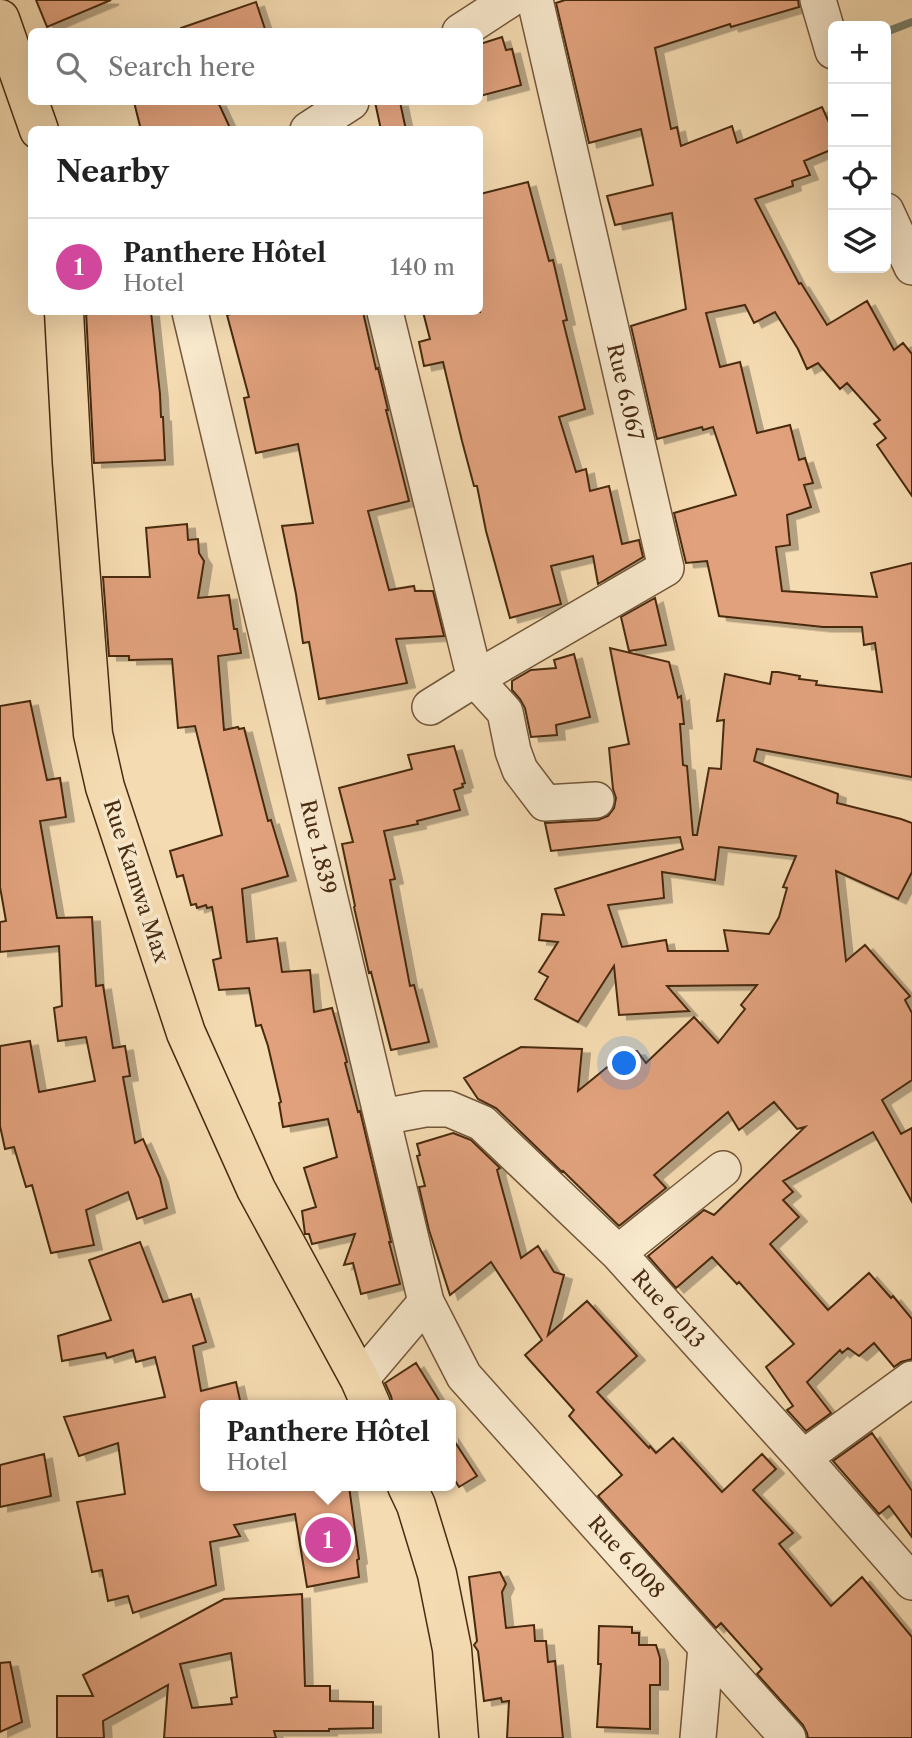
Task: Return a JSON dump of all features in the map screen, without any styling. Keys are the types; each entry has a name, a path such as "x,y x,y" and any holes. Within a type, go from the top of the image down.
{"main road":[{"path":"0,19 28,99"},
{"path":"30,105 38,126"},
{"name":"Rue Kamwa Max","path":"64,315 72,461 93,734 105,787 191,1044 256,1189 366,1393"},
{"path":"409,1491 437,1574 452,1649 459,1738"}],"street":[{"path":"466,28 509,0"},
{"name":"Rue 6.067","path":"430,707 666,568 535,0"},
{"path":"818,0 828,34"},
{"path":"891,222 912,267"},
{"name":"Rue 1.839","path":"191,315 426,1302 464,1376"},
{"path":"386,315 475,679 505,712 520,770 545,803 596,800"},
{"name":"Rue 6.013","path":"382,1117 425,1109 449,1109 482,1123 618,1253 912,1582"},
{"path":"618,1253 723,1169"},
{"path":"366,1393 426,1302"},
{"name":"Rue 6.008","path":"464,1376 788,1738"},
{"path":"803,1458 912,1379"},
{"path":"698,1738 706,1647"}],"building":[{"path":"36,0 111,0 47,27"},
{"path":"565,0 798,0 799,7 731,27 730,24 655,48 671,129 677,127 681,146 732,126 737,143 822,107 828,120 828,151 804,161 810,175 792,181 793,186 755,199 799,284 801,283 827,325 867,301 894,350 903,343 912,354 912,496 877,445 886,438 874,424 880,420 847,383 840,389 818,363 807,369 775,312 754,323 745,305 706,313 720,367 740,362 757,433 790,425 799,460 805,458 813,483 804,485 811,507 787,515 790,545 776,547 782,591 877,597 871,573 912,563 912,777 757,749 754,761 838,794 837,803 912,823 912,872 898,899 836,871 846,961 865,945 910,996 905,1000 912,1013 912,1080 882,1100 901,1134 912,1128 912,1202 873,1132 783,1181 793,1192 783,1200 799,1217 770,1244 828,1310 869,1273 912,1319 912,1359 894,1367 874,1343 859,1356 848,1348 842,1353 840,1350 807,1382 831,1413 806,1431 787,1410 793,1406 766,1367 794,1344 739,1282 737,1284 712,1257 676,1288 648,1256 704,1210 714,1215 805,1127 797,1129 774,1102 739,1130 728,1112 654,1175 666,1188 619,1226 496,1108 478,1099 464,1078 521,1047 582,1049 578,1091 627,1051 637,1051 646,1063 694,1017 718,1043 745,1009 741,1005 757,985 667,986 689,1011 619,1015 614,966 578,1022 535,999 548,977 539,972 558,942 539,940 542,914 564,915 555,889 683,849 680,837 551,851 545,823 598,820 608,816 614,808 616,798 609,748 629,744 610,648 669,662 678,698 681,696 684,724 680,724 683,765 687,766 693,835 697,835 709,768 721,769 724,720 717,721 725,674 770,684 772,672 778,672 817,681 816,685 882,692 875,643 864,645 862,627 823,627 719,616 707,561 686,563 674,513 736,495 713,427 703,430 702,427 657,439 631,326 686,309 672,213 615,225 607,196 653,185 641,129 589,143 556,3","holes":["719,847 796,856 783,887 787,888 779,917 769,934 724,930 728,951 668,951 666,940 622,947 608,905 664,898 662,872 715,880"]},
{"path":"256,2 265,28 181,28"},
{"path":"502,37 506,50 512,49 521,85 483,95 483,43"},
{"path":"135,105 219,105 229,126 140,126"},
{"path":"376,105 401,105 405,126 380,126"},
{"path":"528,182 549,261 553,260 567,320 563,321 585,409 559,417 576,472 586,469 590,491 609,486 622,544 639,540 643,557 598,584 593,556 551,566 561,604 510,618 443,362 424,366 419,342 430,339 424,315 483,315 483,193"},
{"path":"86,315 151,315 165,460 94,463"},
{"path":"227,315 364,315 409,501 368,511 389,590 414,586 415,591 433,591 444,636 396,639 407,683 319,699 309,642 303,643 282,526 313,523 298,444 256,453 244,398 249,397"},
{"path":"187,524 188,540 198,539 199,553 204,561 198,598 229,595 234,629 237,629 241,653 218,656 224,730 244,728 268,821 271,820 288,876 242,889 247,942 277,938 282,972 310,970 314,1012 332,1008 391,1242 400,1284 361,1294 353,1263 344,1265 355,1234 312,1244 309,1234 305,1234 302,1211 316,1207 304,1168 337,1157 328,1119 283,1127 281,1102 268,1046 261,1025 256,1026 249,988 219,990 213,960 221,958 212,907 207,908 206,905 197,908 196,904 191,905 183,875 177,877 170,851 222,835 195,726 178,728 172,659 129,660 129,656 109,656 103,577 150,577 146,528"},
{"path":"655,598 666,645 629,651 621,617"},
{"path":"574,654 590,717 556,725 557,735 531,737 525,708 512,690 512,681 531,670 556,668 554,660"},
{"path":"30,701 47,780 60,778 66,817 40,821 57,918 92,917 96,986 103,985 113,1048 125,1046 130,1076 123,1077 135,1143 143,1139 160,1178 167,1208 137,1219 128,1192 86,1210 94,1245 51,1253 32,1185 26,1187 14,1147 5,1149 0,1126 0,1046 30,1041 39,1092 95,1081 86,1037 58,1041 54,1008 62,1006 59,946 0,952 0,922 6,921 0,887 0,706"},
{"path":"454,746 465,783 462,784 463,787 454,790 460,810 417,821 418,824 384,831 395,879 390,880 410,986 414,985 429,1042 391,1050 354,907 342,844 353,842 339,788 412,769 408,755"},
{"path":"453,1133 471,1140 500,1168 497,1170 521,1258 538,1246 554,1272 564,1275 548,1335 587,1301 637,1356 597,1392 656,1453 673,1438 722,1492 762,1454 776,1469 753,1490 793,1533 779,1544 831,1606 862,1577 912,1637 912,1738 808,1738 803,1725 757,1674 762,1669 721,1623 716,1628 598,1496 622,1475 569,1416 574,1410 525,1355 542,1340 491,1262 450,1295 429,1230 419,1187 425,1186 417,1156 420,1155 417,1144"},
{"path":"140,1242 163,1302 191,1294 206,1342 193,1346 201,1391 236,1382 240,1400 200,1400 200,1491 350,1491 359,1577 307,1587 295,1514 234,1525 240,1536 210,1542 216,1585 133,1613 128,1596 108,1601 102,1570 92,1572 77,1502 125,1494 118,1443 79,1456 64,1417 165,1397 155,1357 136,1362 133,1350 107,1358 105,1353 62,1361 58,1336 111,1320 89,1260"},
{"path":"416,1363 439,1400 392,1400 385,1383"},
{"path":"872,1433 912,1491 912,1537 889,1506 879,1514 833,1461"},
{"path":"456,1444 477,1476 459,1487 456,1482"},
{"path":"44,1454 51,1496 0,1507 0,1465"},
{"path":"500,1572 506,1584 502,1592 506,1628 534,1625 535,1641 546,1641 548,1662 555,1661 563,1738 507,1738 509,1701 502,1702 501,1698 484,1701 478,1651 474,1645 477,1641 469,1577"},
{"path":"302,1594 305,1686 330,1686 330,1701 373,1702 373,1728 274,1731 276,1738 164,1738 168,1685 103,1721 104,1738 57,1738 57,1696 93,1696 83,1675 224,1599","holes":["231,1653 237,1697 231,1698 232,1704 192,1708 180,1664"]},
{"path":"599,1626 632,1627 632,1633 639,1633 639,1645 656,1645 660,1658 660,1685 650,1685 650,1729 597,1727 601,1664 598,1664"},
{"path":"10,1662 22,1722 0,1732 0,1663"}],"waterway":[{"path":"891,30 912,22"}],"place":[{"name":"Panthere Hôtel","path":"328,1540"}]}
